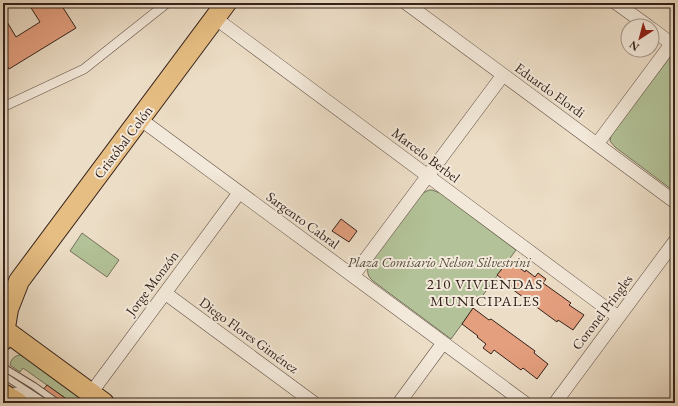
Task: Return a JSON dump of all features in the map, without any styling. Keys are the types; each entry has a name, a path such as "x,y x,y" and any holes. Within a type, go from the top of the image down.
{"main road":[{"name":"Cristóbal Colón","path":"3,294 19,281 220,11"},
{"name":"Cristóbal Colón","path":"4,333 8,309 19,281"},
{"path":"4,333 97,398"}],"street":[{"path":"3,107 84,69 167,3"},
{"name":"Eduardo Elordi","path":"406,3 675,202"},
{"path":"616,3 637,18"},
{"name":"Marcelo Berbel","path":"220,11 428,176 618,317"},
{"path":"596,144 673,42 660,34"},
{"path":"353,276 503,75"},
{"name":"Sargento Cabral","path":"140,118 239,193 525,403"},
{"name":"Jorge Monzón","path":"97,398 165,293 239,193"},
{"name":"Coronel Pringles","path":"555,403 675,241"},
{"name":"Diego Flores Giménez","path":"165,293 314,403"},
{"path":"399,403 443,343"},
{"path":"30,403 9,388 36,403"}],"lane":[{"path":"3,367 58,403"},
{"path":"6,392 46,403"}],"green space":[{"path":"675,49 675,192 615,147 610,141 611,136"},
{"name":"Plaza Comisario Nelson Silvestrini","path":"429,190 440,193 516,250 451,339 373,281 369,277 368,273 370,263 423,193"},
{"path":"82,233 119,260 107,277 70,251"},
{"path":"20,355 24,356 92,403 72,403 23,368 20,372 10,365 13,358"}],"building":[{"path":"28,3 60,3 76,28 9,69 3,60 3,15 16,37 40,22"},
{"path":"341,219 357,231 349,242 332,231"},
{"path":"509,260 525,272 526,270 535,277 538,273 546,279 543,283 571,303 569,305 584,315 573,330 558,320 557,322 512,289 514,288 497,275"},
{"path":"473,308 489,320 491,319 535,351 534,353 548,364 537,379 523,368 521,370 494,350 491,354 483,348 486,344 462,324"},
{"path":"47,385 72,403 61,403 43,390"}],"district":[{"name":"210 VIVIENDAS MUNICIPALES","path":"485,292"}]}
